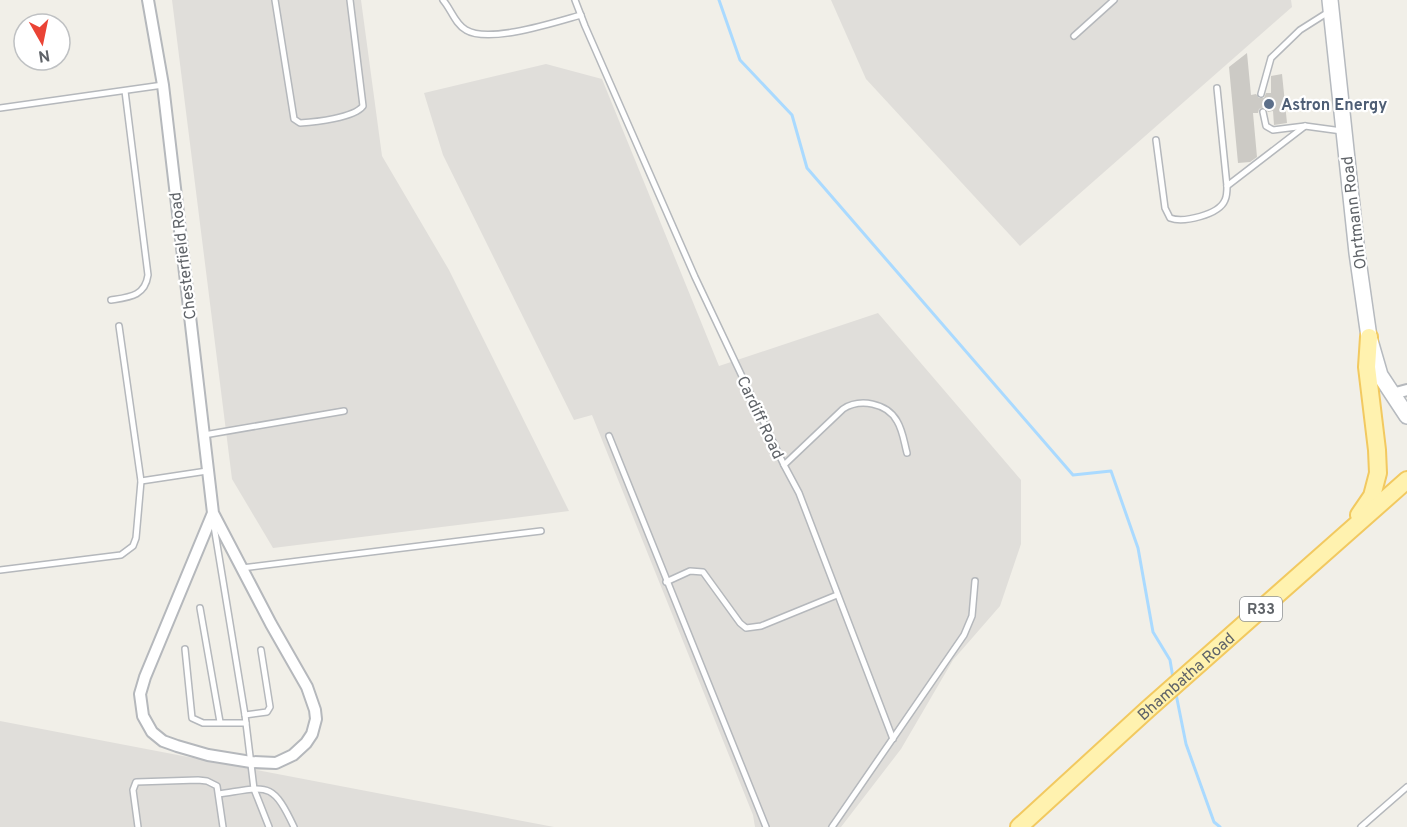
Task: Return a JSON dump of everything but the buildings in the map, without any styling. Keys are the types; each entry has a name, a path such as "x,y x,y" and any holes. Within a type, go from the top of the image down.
{"main road":[{"name":"Ohrtmann Road","path":"1330,5 1357,254 1369,337 1380,375 1399,392 1407,416"},
{"path":"1340,539 1372,496 1378,473 1367,367 1369,337"},
{"name":"Bhambatha Road","path":"1019,827 1182,678 1407,480"}],"street":[{"name":"Chesterfield Road","path":"148,0 163,85 213,513 314,702 316,719 312,734 293,755 276,763 251,762 208,755 163,741 147,725 143,716 141,694 145,677 213,513"}],"lane":[{"path":"275,0 294,119 300,123 352,114 361,110 363,106 350,0"},
{"path":"443,0 465,30 483,34 530,29 581,15"},
{"name":"Cardiff Road","path":"575,0 695,277 806,511 893,738"},
{"path":"1074,36 1114,0"},
{"path":"1261,94 1271,58 1330,5"},
{"path":"0,108 163,85"},
{"path":"1156,140 1165,208 1170,218 1177,220 1210,214 1225,202 1227,186 1217,88"},
{"path":"111,300 134,295 141,291 146,286 148,274 125,91"},
{"path":"1263,112 1266,126 1274,130 1305,126 1344,132"},
{"path":"1227,186 1305,126"},
{"path":"0,570 121,555 128,551 136,538 141,481 119,326"},
{"path":"784,465 843,409 855,403 875,405 894,416 902,431 907,453"},
{"path":"203,435 344,411"},
{"path":"609,436 766,827"},
{"path":"141,481 207,471"},
{"name":"Chesterfield Road","path":"213,513 251,762"},
{"path":"241,568 542,531"},
{"path":"666,582 690,572 703,572 746,628 761,626 837,595"},
{"path":"832,827 969,625 974,608 975,581"},
{"path":"200,608 220,722"},
{"path":"184,649 190,715 198,722 246,723"},
{"path":"245,715 267,712 270,707 261,650"},
{"path":"251,762 254,789 270,827"},
{"path":"138,827 133,790 135,783 207,781 218,786 223,827"},
{"path":"1361,827 1407,787"},
{"path":"219,794 254,789 266,790 280,799 294,827"}],"shaded area":[{"path":"172,0 361,0 382,156 449,270 569,511 273,548 232,479"},
{"path":"831,0 1291,0 1292,7 1020,246 866,79"},
{"path":"546,64 602,79 719,366 878,313 1021,480 1021,544 1000,606 953,660 901,749 841,827 755,827 753,815 592,415 574,420 443,155 424,93"},
{"path":"0,721 554,827 0,827"}],"waterway":[{"path":"719,0 740,60 792,115 807,168 1073,475 1111,471 1138,548 1153,632 1170,660 1173,678"},
{"path":"1176,694 1186,744 1214,822 1220,827"}],"place":[{"name":"Astron Energy","path":"1269,104"}]}
